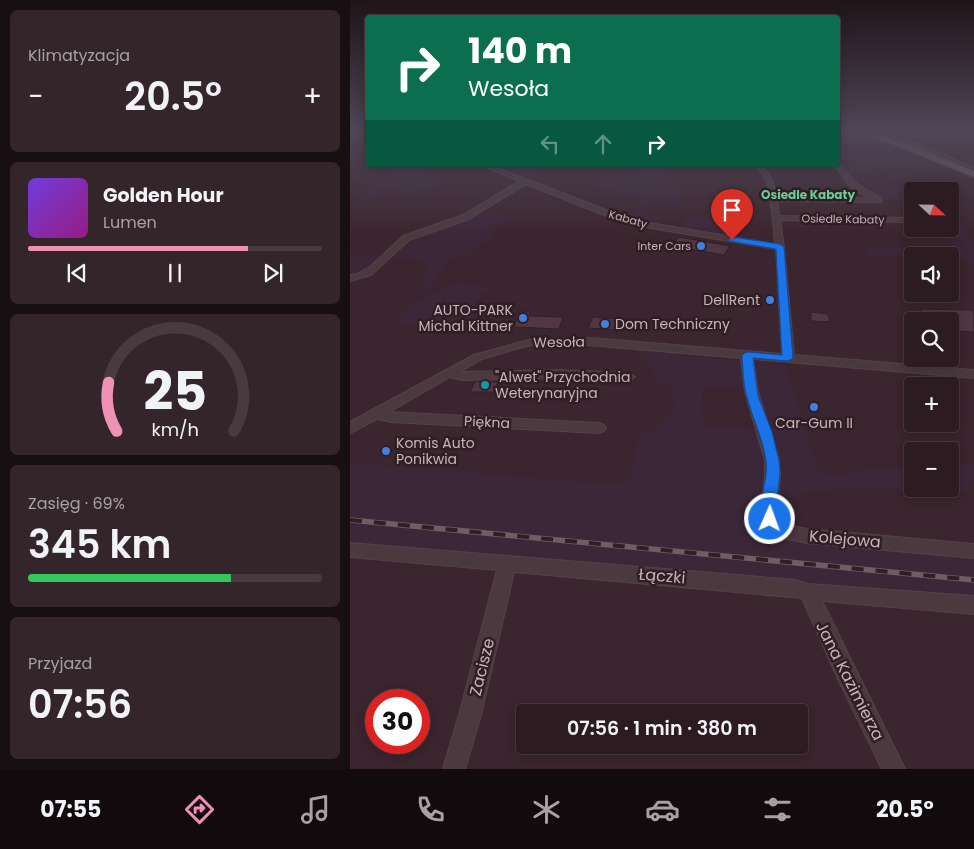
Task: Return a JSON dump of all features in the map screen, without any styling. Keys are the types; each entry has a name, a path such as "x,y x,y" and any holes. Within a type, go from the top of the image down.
{"main road":[{"path":"958,167 974,174"}],"street":[{"name":"Kabaty","path":"489,167 630,222 780,247"},
{"path":"759,167 769,178 780,247 788,358"},
{"name":"Osiedle Kabaty","path":"772,198 878,200 854,186 838,167"},
{"path":"350,278 364,276 388,256 400,241 466,217 524,182"},
{"name":"Osiedle Kabaty","path":"774,218 904,220"},
{"name":"Wesoła","path":"350,428 478,357 497,350 532,342 553,340 974,374"},
{"name":"Kolejowa","path":"747,355 752,396 766,432 773,461 769,508 772,525 782,531 807,536 974,551"},
{"path":"447,373 462,376 560,374 629,377"},
{"name":"Piękna","path":"376,414 391,417 599,428"},
{"name":"Łączki","path":"350,550 796,588 808,592 974,604"},
{"name":"Zacisze","path":"454,769 470,715 507,564"},
{"name":"Jana Kazimierza","path":"808,592 845,672 894,769"}],"shaded area":[{"path":"406,167 424,167 416,170 444,181 412,197 390,187 369,199 357,199 375,188 369,184"},
{"path":"490,167 544,167 538,172 501,171"},
{"path":"647,167 660,167 667,178 665,188 684,188 678,207 650,206 647,215 662,217 658,222 658,227 630,222 641,196 613,194 616,188 594,187 610,174 629,177"},
{"path":"840,167 858,167 927,175 931,178 876,173 885,180 885,186 904,189 904,200 878,200 854,186"},
{"path":"908,167 945,167 957,172"},
{"path":"481,212 510,217 485,233 496,236 464,257 448,259 430,289 421,293 427,261 389,257 402,241"},
{"path":"686,218 733,221 733,238 677,230"},
{"path":"959,222 968,231 973,243 974,267 959,255 959,247 954,247 947,238 959,238"},
{"path":"865,248 904,248 904,255 867,257"},
{"path":"350,254 383,255 350,285"},
{"path":"459,283 490,287 473,303 486,304 466,334 392,323 423,299"},
{"path":"639,350 742,361 748,389 705,386 702,397 703,427 760,428 748,360 785,365 821,475 857,473 856,470 904,468 904,490 861,489 806,492 777,501 782,522 793,529 974,547 974,605 350,549 350,463 599,483 630,482 639,433 648,433 676,407 670,385 656,384 657,377 637,352"},
{"path":"974,463 974,482 968,482 972,492 959,492 959,464"}],"building":[{"name":"Inter Cars","path":"679,237 730,246 724,255 672,246"},
{"path":"920,309 972,310 974,313 974,332 959,331 959,312 922,312"},
{"path":"520,312 530,312 529,316 563,317 559,329 514,327"},
{"path":"811,312 828,314 830,322 811,321"},
{"name":"Dom Techniczny","path":"593,317 622,319 618,330 588,328"},
{"name":"\"Alwet\" Przychodnia Weterynaryjna","path":"475,382 498,382 493,392 470,392"}],"railway":[{"path":"350,520 974,580"}],"place":[{"name":"Inter Cars","path":"701,246"},
{"name":"DellRent","path":"770,300"},
{"name":"AUTO-PARK Michal Kittner","path":"523,318"},
{"name":"Dom Techniczny","path":"605,324"},
{"name":"\"Alwet\" Przychodnia Weterynaryjna","path":"485,385"},
{"name":"Car-Gum II","path":"814,407"},
{"name":"Komis Auto Ponikwia","path":"386,451"}],"district":[{"name":"Osiedle Kabaty","path":"808,194"}],"route":[{"path":"732,240 780,247 788,358 747,355 752,396 766,432 773,461 769,508 770,519"}]}
